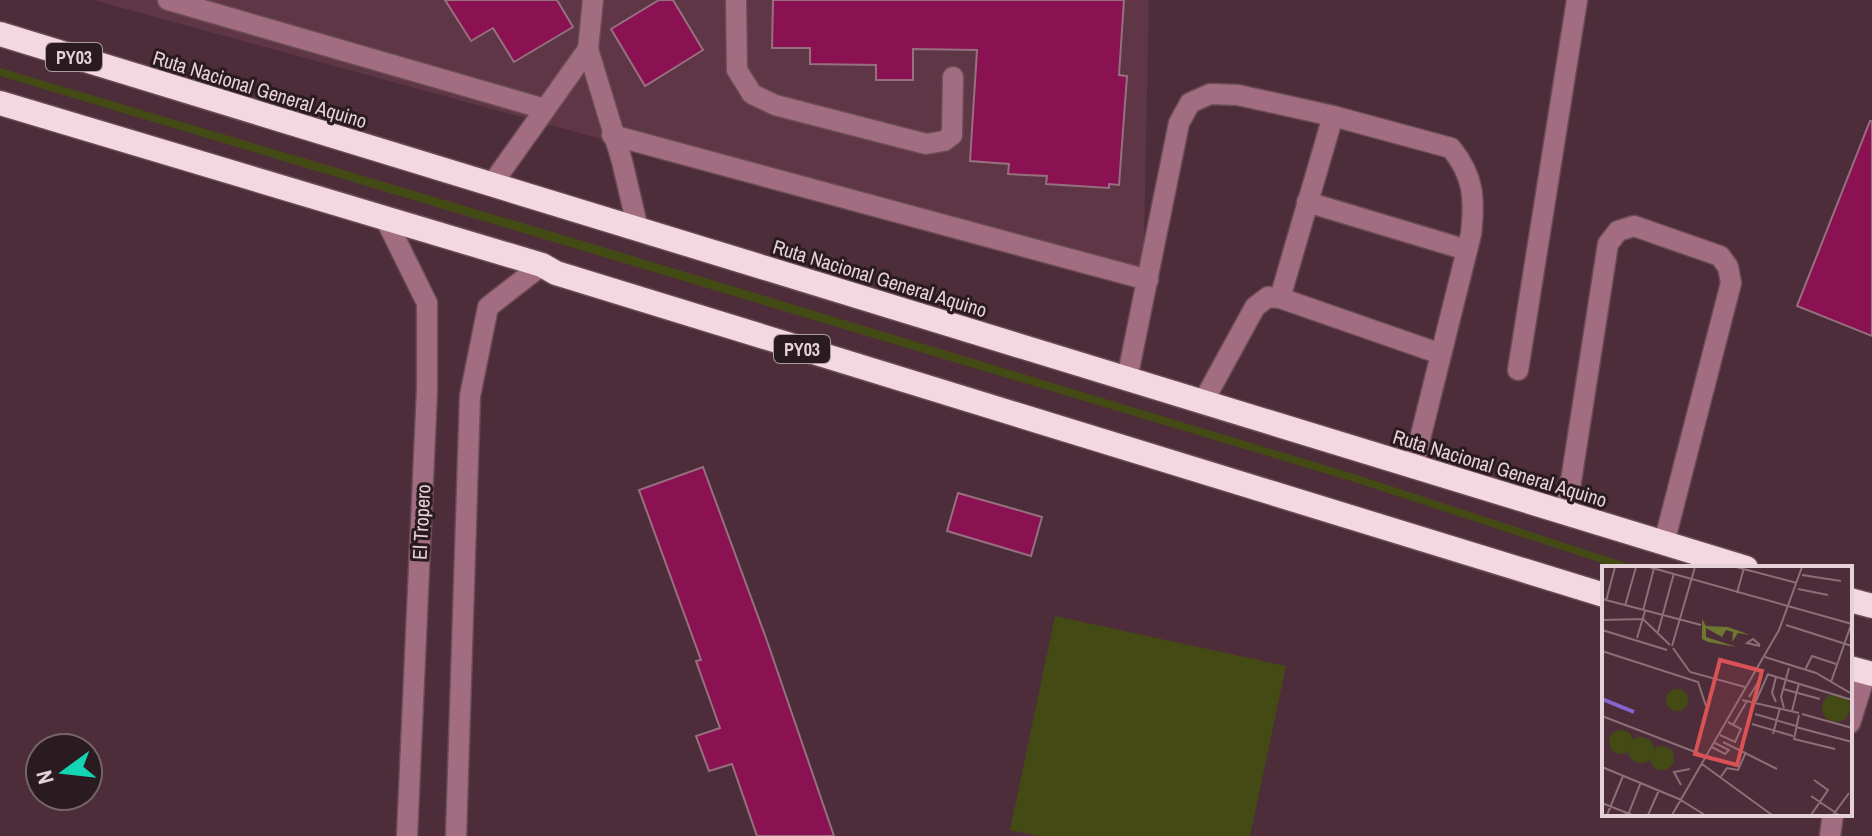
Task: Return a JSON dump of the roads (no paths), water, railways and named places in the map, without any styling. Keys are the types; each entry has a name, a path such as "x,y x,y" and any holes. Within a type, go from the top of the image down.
{"highway":[{"name":"Ruta Nacional General Aquino","path":"0,34 1739,566"},
{"name":"PY03","path":"0,103 542,265 556,273 1602,594"},
{"path":"1852,601 1872,606"}],"street":[{"path":"168,0 545,109"},
{"path":"593,0 588,49 622,161 638,229"},
{"path":"736,0 737,70 752,94 775,105 926,144 944,141 952,135 953,77"},
{"path":"1518,370 1577,0"},
{"path":"492,184 588,49"},
{"path":"1127,379 1179,123 1190,103 1210,94 1238,95 1333,116 1451,148 1469,176 1474,208 1467,250 1413,467"},
{"path":"1280,298 1333,116"},
{"path":"612,135 1148,280"},
{"path":"1307,202 1467,250"},
{"name":"El Tropero","path":"385,218 427,303 426,406 407,836"},
{"path":"1566,513 1608,244 1618,231 1634,226 1720,256 1728,267 1731,283 1664,543"},
{"path":"456,836 470,396 488,307 542,265"},
{"path":"1203,402 1255,307 1268,297 1280,298 1441,354"},
{"path":"1852,715 1863,672"},
{"path":"1830,836 1833,816"}]}
